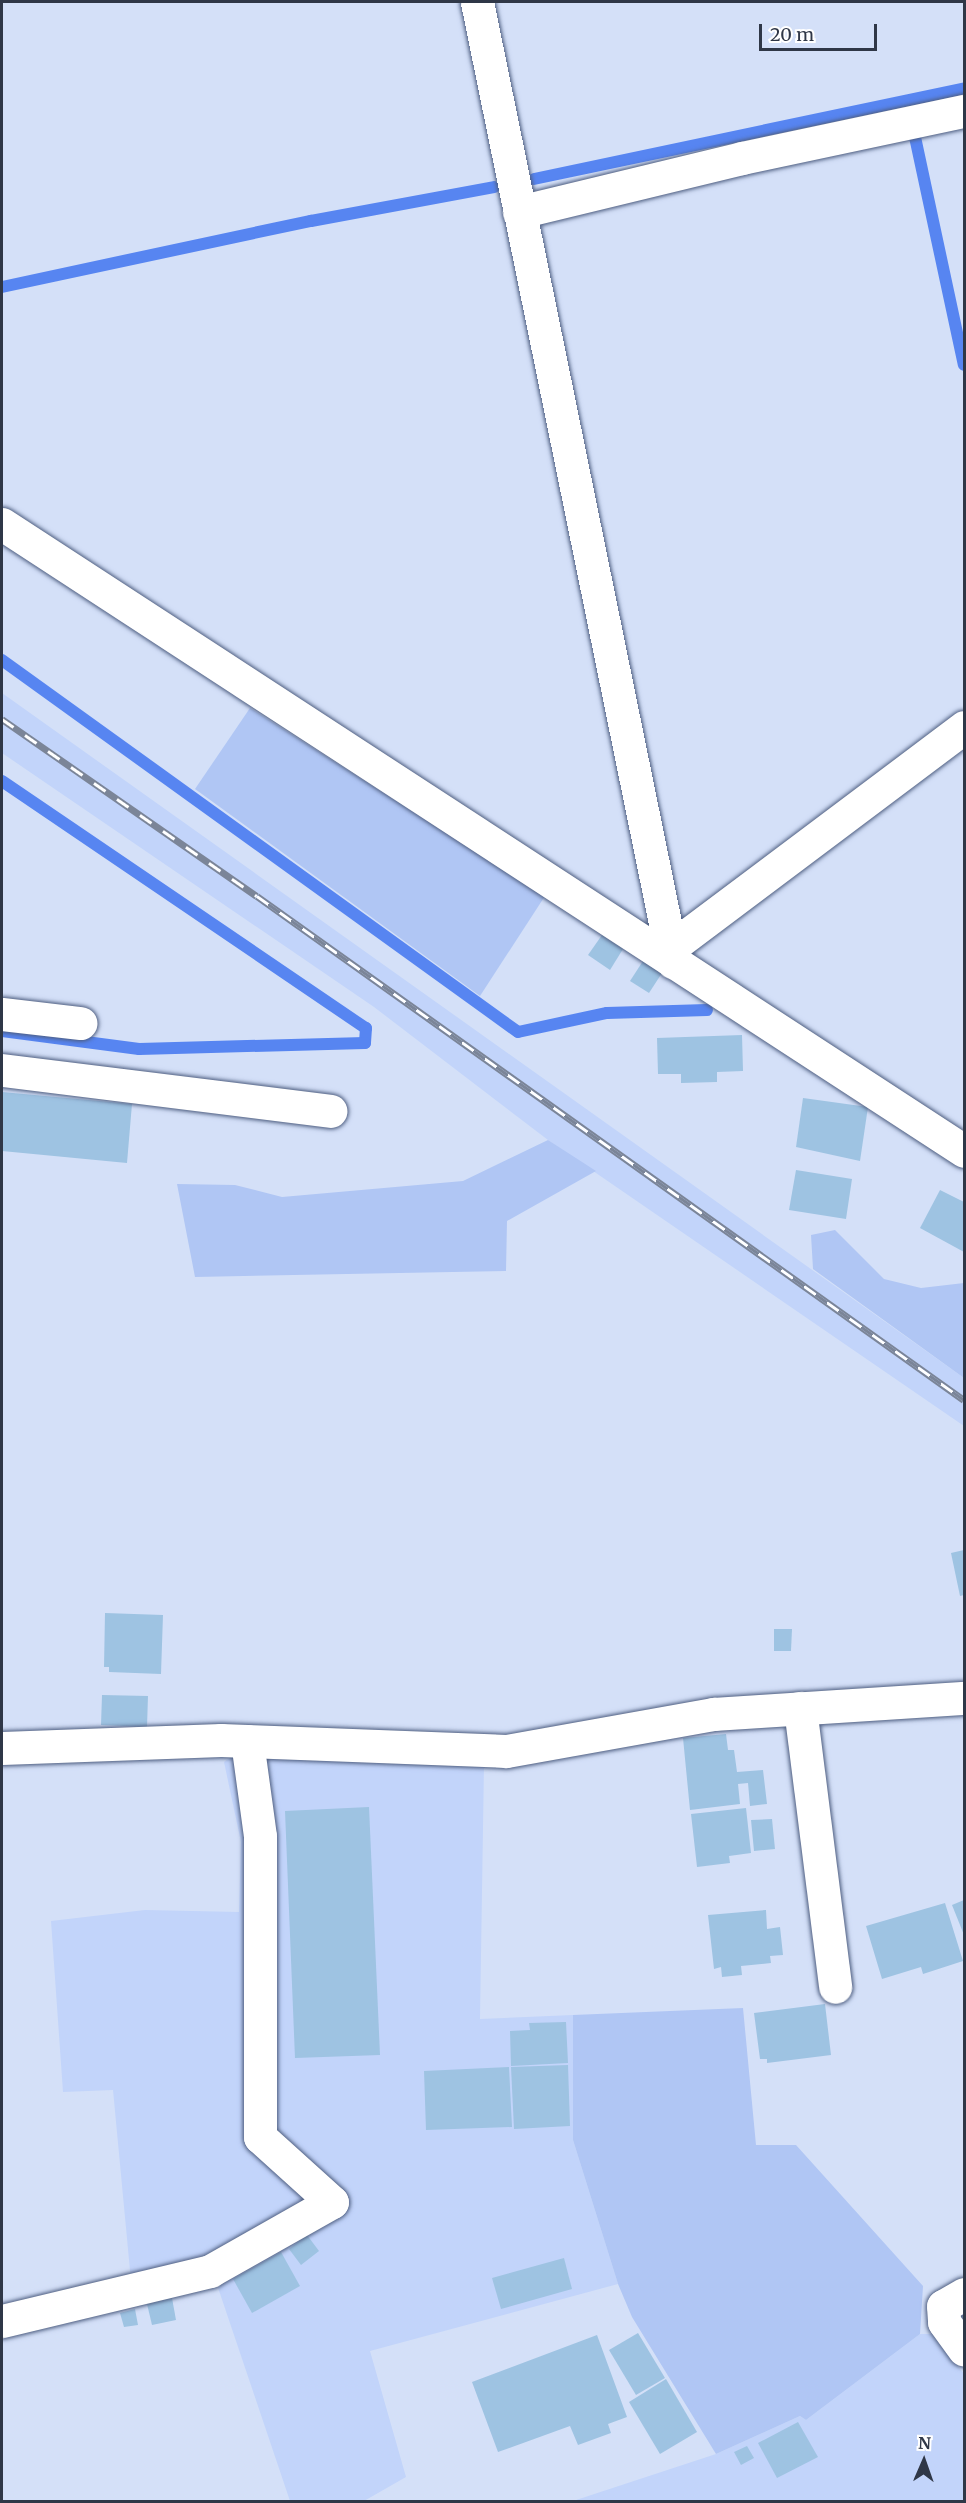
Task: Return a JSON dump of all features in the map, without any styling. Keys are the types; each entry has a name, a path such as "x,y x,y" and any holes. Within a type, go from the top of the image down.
{"street":[{"path":"477,2 672,955"},
{"path":"519,212 742,158 964,111"},
{"path":"2,524 672,955 964,1151"},
{"path":"672,955 964,727"},
{"path":"2,1014 80,1023"},
{"path":"2,1070 330,1111"},
{"path":"2,1748 247,1741 506,1751 714,1714 964,1698"},
{"path":"800,1708 835,1987"},
{"path":"2,2321 210,2271 332,2202 260,2137 260,1836 247,1741"},
{"path":"964,2294 943,2306 944,2322 964,2350"}],"shaded area":[{"path":"2,693 964,1378 964,1426 548,1140 374,1007 2,753"},
{"path":"250,708 545,896 480,996 195,789"},
{"path":"548,1140 596,1171 507,1221 506,1271 195,1277 177,1184 235,1185 282,1197 463,1181"},
{"path":"835,1230 884,1279 921,1288 964,1283 964,1378 813,1269 811,1235"},
{"path":"237,1753 484,1764 480,2019 573,2015 573,2140 618,2284 370,2351 406,2477 364,2501 290,2501 209,2261 131,2281 113,2090 63,2092 51,1921 145,1910 239,1912 241,1842 224,1762"},
{"path":"743,2008 756,2145 796,2145 923,2286 920,2334 806,2420 800,2416 716,2454 632,2317 618,2284 573,2140 573,2015"},
{"path":"920,2334 932,2334 964,2374 964,2501 570,2502 716,2454 800,2416 806,2420"}],"building":[{"path":"602,935 623,949 610,970 588,955"},
{"path":"643,961 662,973 649,993 630,981"},
{"path":"742,1035 743,1071 717,1072 717,1082 681,1083 681,1074 658,1074 657,1038"},
{"path":"2,1092 132,1104 127,1163 2,1151"},
{"path":"803,1098 868,1107 860,1161 796,1147"},
{"path":"796,1170 852,1179 846,1219 789,1210"},
{"path":"940,1190 964,1202 964,1252 920,1228"},
{"path":"964,1550 964,1595 960,1596 951,1553"},
{"path":"105,1613 163,1615 161,1674 109,1672 109,1667 104,1667"},
{"path":"774,1629 792,1629 791,1651 774,1651"},
{"path":"102,1695 148,1696 147,1727 101,1725"},
{"path":"726,1734 728,1750 734,1750 737,1772 763,1770 767,1804 750,1806 748,1783 738,1784 740,1804 690,1810 683,1738"},
{"path":"369,1807 380,2055 295,2058 285,1811"},
{"path":"746,1808 751,1853 729,1856 730,1863 697,1867 691,1814"},
{"path":"772,1819 775,1849 754,1851 751,1820"},
{"path":"964,1900 964,1935 952,1905"},
{"path":"945,1903 963,1961 923,1974 921,1967 882,1979 866,1926"},
{"path":"766,1910 767,1929 780,1927 783,1955 770,1956 771,1963 741,1966 742,1975 722,1977 721,1967 714,1969 708,1915"},
{"path":"825,2004 831,2055 767,2063 767,2059 760,2059 754,2013"},
{"path":"566,2022 568,2063 511,2066 510,2031 530,2030 529,2023"},
{"path":"568,2065 570,2126 514,2129 511,2067"},
{"path":"509,2067 512,2127 426,2130 424,2071"},
{"path":"307,2235 319,2251 301,2265 289,2249"},
{"path":"281,2252 300,2286 252,2313 233,2279"},
{"path":"564,2258 572,2289 501,2309 492,2278"},
{"path":"172,2298 176,2320 152,2325 147,2304"},
{"path":"135,2309 138,2325 124,2327 120,2313"},
{"path":"638,2333 665,2378 636,2395 609,2350"},
{"path":"597,2335 627,2417 608,2424 611,2433 578,2445 570,2426 498,2452 472,2382"},
{"path":"666,2379 697,2432 660,2454 629,2402"},
{"path":"798,2422 818,2457 777,2478 758,2443"},
{"path":"747,2446 754,2458 741,2465 734,2452"}],"waterway":[{"path":"534,179 964,88"},
{"path":"915,137 964,365"},
{"path":"2,287 311,221 494,187"},
{"path":"2,660 518,1032 607,1013 707,1010"},
{"path":"2,781 366,1028 365,1043 139,1049 2,1031"}],"railway":[{"path":"2,719 257,896 964,1400"}]}
